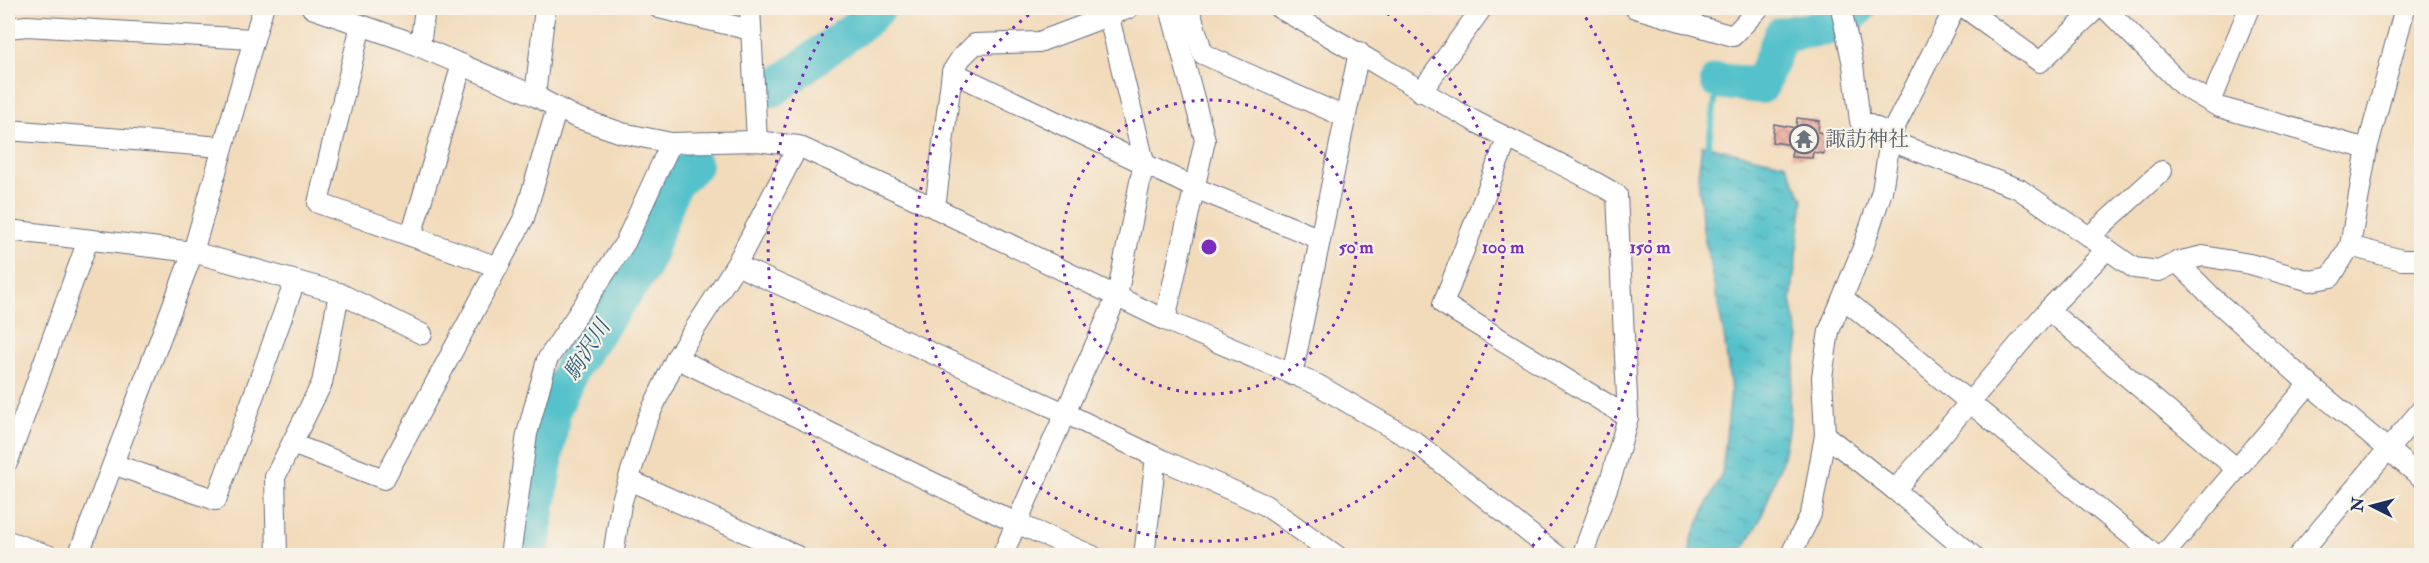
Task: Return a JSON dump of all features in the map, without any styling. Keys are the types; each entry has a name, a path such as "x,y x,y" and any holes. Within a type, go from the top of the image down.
{"street":[{"path":"78,555 193,252 252,39 263,8"},
{"path":"312,8 420,46 535,96 575,117 622,133 671,143 758,141 798,146 935,208 1165,320 1318,385 1414,441 1558,555"},
{"path":"420,46 425,8"},
{"path":"535,96 545,8"},
{"path":"659,8 752,30"},
{"path":"750,8 758,141"},
{"path":"935,208 952,72 961,58 975,44 1039,42 1129,8"},
{"path":"1165,320 1205,140 1170,8"},
{"path":"1189,8 1203,54 1345,117"},
{"path":"1279,8 1359,52 1421,92 1507,138 1585,175 1617,195 1628,417 1612,475 1582,555"},
{"path":"1421,92 1482,8"},
{"path":"1635,8 1733,36 1759,8"},
{"path":"1790,555 1810,514 1825,435 1822,377 1829,331 1844,298 1882,191 1890,138 1955,8"},
{"path":"1965,8 2040,62 2097,8"},
{"path":"2105,8 2183,86 2219,107 2367,149"},
{"path":"2211,102 2249,8"},
{"path":"1844,17 1860,121 1890,138 2019,189 2134,268 2159,271 2177,262 2203,256 2250,264 2310,281 2331,277 2350,246 2367,149 2405,8"},
{"path":"1002,555 1117,296 1144,162 1109,17"},
{"path":"361,25 318,203 498,267"},
{"path":"8,28 27,26 252,39"},
{"path":"1292,375 1359,52"},
{"path":"411,236 462,64"},
{"path":"952,72 1195,188 1320,239"},
{"path":"292,444 384,479 524,218 557,108"},
{"path":"8,130 222,147"},
{"path":"1507,138 1443,304 1628,417"},
{"path":"510,555 527,434 547,360 625,243 671,143"},
{"path":"613,555 621,504 647,420 676,358 736,265 798,146"},
{"path":"2089,237 2162,171"},
{"path":"8,230 193,252 339,293 422,334"},
{"path":"8,461 88,240"},
{"path":"2350,246 2402,260 2421,260"},
{"path":"1895,490 2048,310 2107,249"},
{"path":"2177,262 2213,298 2309,384 2421,478"},
{"path":"736,265 1265,505 1337,555"},
{"path":"112,465 216,500 295,281"},
{"path":"277,555 275,477 322,383 339,293"},
{"path":"1844,298 2156,555"},
{"path":"2048,310 2237,469"},
{"path":"676,358 1016,523 1093,555"},
{"path":"2163,555 2309,384"},
{"path":"2298,555 2421,409"},
{"path":"1825,435 1973,555"},
{"path":"1144,555 1156,457"},
{"path":"629,480 797,555"},
{"path":"8,541 50,555"}],"water":[{"path":"1702,145 1786,164 1803,199 1791,301 1799,339 1790,396 1790,420 1782,461 1761,518 1740,555 1690,555 1691,540 1722,473 1731,392 1724,335 1703,230 1698,175"}],"building":[{"path":"1797,118 1819,121 1818,132 1826,134 1824,154 1813,152 1812,158 1791,157 1793,145 1772,142 1774,124 1796,128"}],"waterway":[{"name":"駒沢川","path":"773,89 862,23 878,8"},
{"path":"1718,81 1761,86 1781,35 1835,26 1858,8"},
{"path":"1707,154 1718,81"},
{"name":"駒沢川","path":"530,556 553,410 573,365 643,267 673,185 694,165"}],"place":[{"name":"諏訪神社","path":"1804,139"}]}
